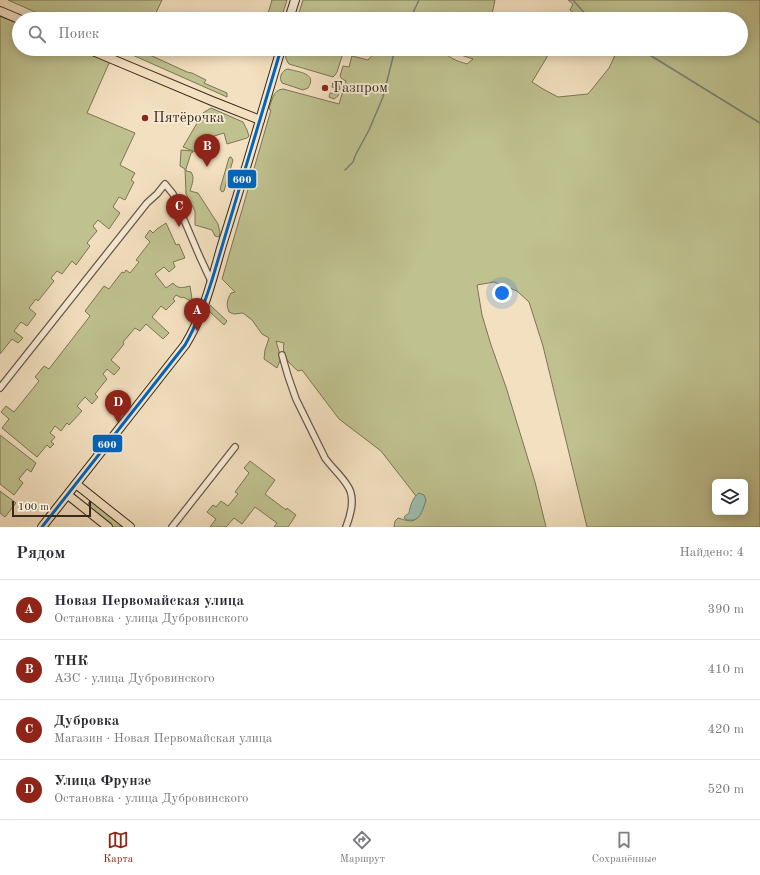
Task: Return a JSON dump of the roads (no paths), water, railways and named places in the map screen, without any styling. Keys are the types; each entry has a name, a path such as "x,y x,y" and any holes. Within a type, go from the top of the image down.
{"main road":[{"path":"292,12 295,0"},
{"path":"0,10 12,16"},
{"path":"104,56 198,96 260,120"},
{"path":"42,527 193,333 211,281 279,56"},
{"path":"76,484 130,527"},
{"path":"68,495 108,527"}],"street":[{"path":"0,388 147,203 165,184 173,194 211,281"},
{"path":"282,355 296,399 325,458 330,466 348,485 351,493 352,501 346,527"},
{"path":"172,527 235,447"}],"waterway":[{"path":"413,12 419,0"},
{"path":"573,0 584,12"},
{"path":"345,170 353,162 383,97 393,56"},
{"path":"651,56 760,123"}],"place":[{"name":"Газпром","path":"325,88"},
{"name":"Пятёрочка","path":"145,118"},
{"name":"ТНК","path":"207,167"},
{"name":"Дубровка","path":"179,227"},
{"name":"Новая Первомайская улица","path":"197,331"},
{"name":"Улица Фрунзе","path":"118,423"}]}
